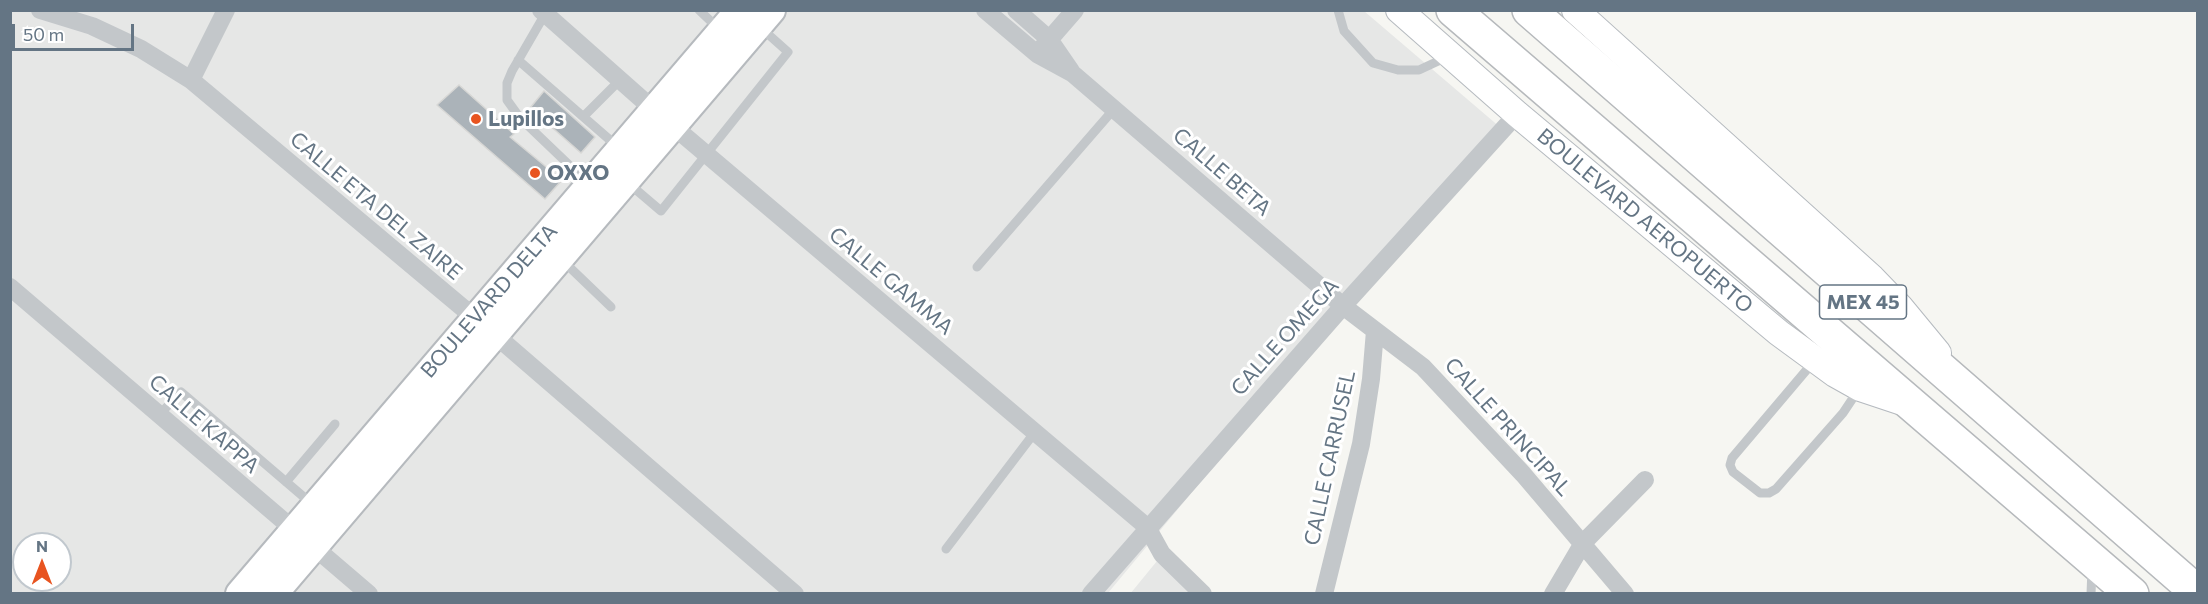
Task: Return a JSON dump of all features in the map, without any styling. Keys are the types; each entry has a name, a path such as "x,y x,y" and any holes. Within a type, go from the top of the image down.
{"highway":[{"name":"BOULEVARD AEROPUERTO","path":"1453,10 1825,349 1866,380 1909,404 2090,583 2132,594"},
{"name":"MEX 45","path":"1529,10 1967,392 2184,577"}],"main road":[{"name":"BOULEVARD DELTA","path":"273,594 303,539 314,506 484,326 560,258 627,181 663,118 748,19"},
{"name":"BOULEVARD DELTA","path":"240,594 303,539 484,326 589,184 620,148 663,118"}],"street":[{"name":"CALLE ETA DEL ZAIRE","path":"40,10 112,35 141,49 191,80 484,326 795,594"},
{"path":"191,80 226,10"},
{"name":"CALLE BETA","path":"985,10 1037,54 1072,73 1343,306"},
{"name":"CALLE BETA","path":"1016,10 1049,39 1072,73"},
{"path":"1037,54 1075,10"},
{"name":"BOULEVARD AEROPUERTO","path":"1399,10 1517,114 1779,333 1825,349"},
{"path":"1575,10 1872,279 1924,334 1967,392"},
{"name":"CALLE GAMMA","path":"543,12 663,118 1147,527 1162,554 1203,594"},
{"name":"CALLE OMEGA","path":"1091,594 1147,527 1343,306 1517,114"},
{"name":"CALLE KAPPA","path":"10,287 369,594"},
{"name":"CALLE PRINCIPAL","path":"1343,306 1423,367 1444,388 1583,543 1625,594"},
{"name":"CALLE CARRUSEL","path":"1323,594 1360,444 1371,379 1375,331"},
{"path":"1553,594 1583,543 1645,480"}],"lane":[{"path":"627,181 661,211 788,52 748,19 699,10"},
{"path":"1338,10 1344,31 1373,63 1398,70 1419,70 1452,55"},
{"path":"543,12 518,60 506,92 512,109 589,184"},
{"path":"518,60 620,148"},
{"path":"584,116 620,80"},
{"path":"977,267 1114,109"},
{"path":"560,258 611,307"},
{"path":"1825,349 1732,458 1730,465 1733,472 1760,493 1769,493 1776,489 1843,413 1866,380"},
{"path":"159,415 181,392 314,506"},
{"path":"286,482 335,424"},
{"path":"946,549 1035,432"}],"shaded area":[{"path":"10,11 1364,11 1501,128 1348,305 1108,593 11,593"},
{"path":"1157,561 1195,594 1130,594"}],"building":[{"path":"459,85 514,134 510,137 562,180 545,199 437,105"},
{"name":"OXXO","path":"544,91 595,137 581,153 530,108"}],"place":[{"name":"Lupillos","path":"476,119"},
{"name":"OXXO","path":"535,173"}]}
